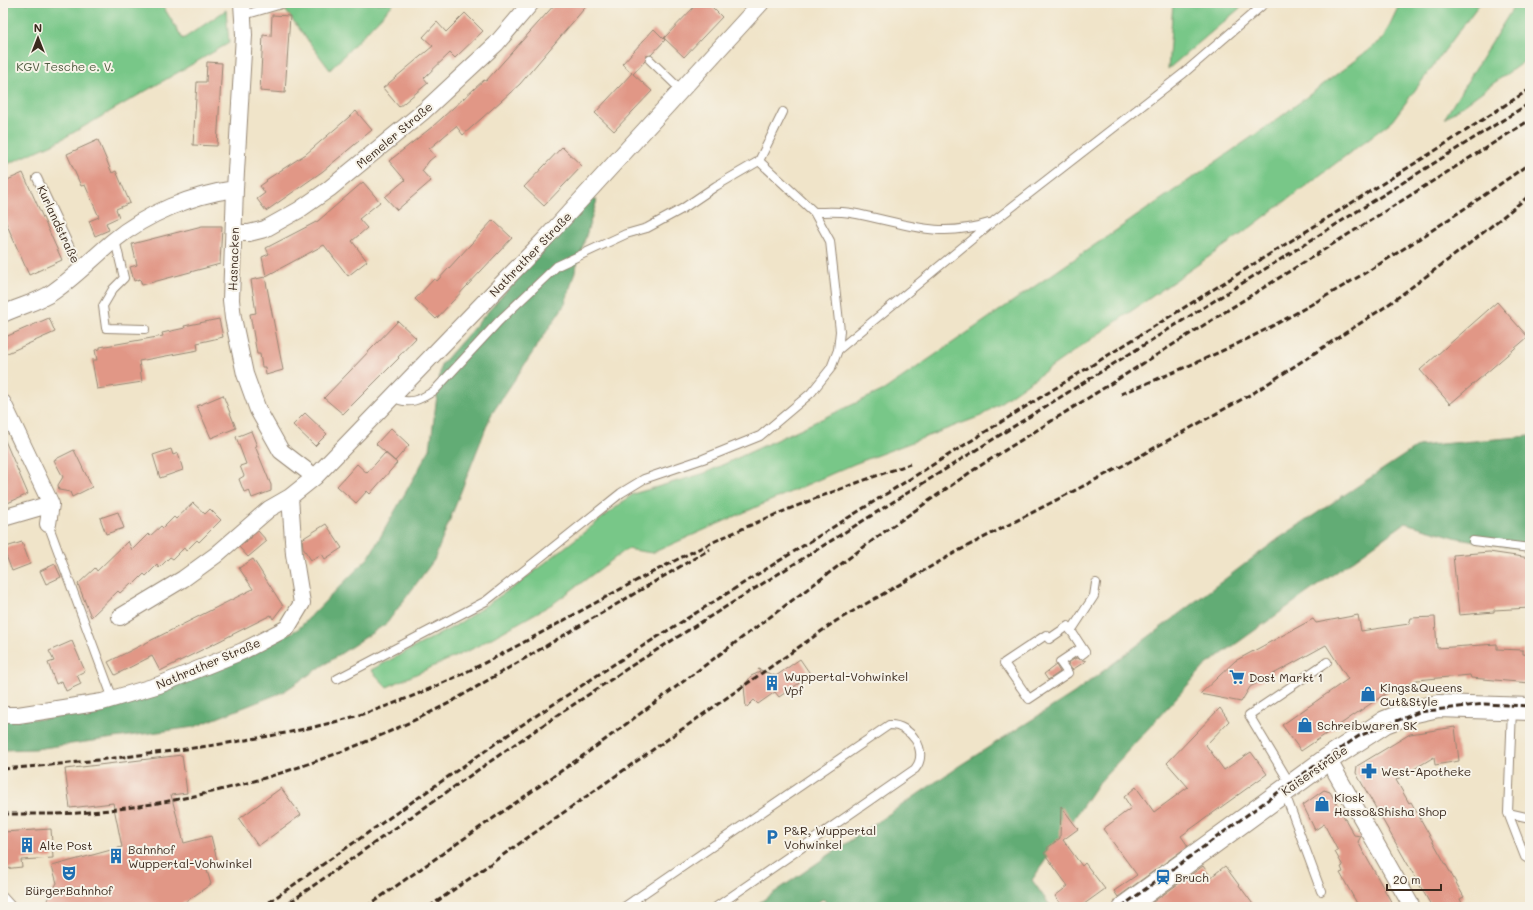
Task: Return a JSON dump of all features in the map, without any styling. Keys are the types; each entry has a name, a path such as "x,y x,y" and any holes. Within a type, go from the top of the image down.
{"main road":[{"name":"Kaiserstraße","path":"1124,907 1328,759 1385,722 1411,712 1438,706 1521,709"}],"street":[{"name":"Memeler Straße","path":"234,233 250,233 264,230 299,210 329,189 424,111 496,44 532,3"},
{"name":"Nathrather Straße","path":"120,617 183,579 211,559 269,509 290,497 315,477 546,238 761,3"},
{"name":"Hasnacken","path":"243,9 231,300 245,374 258,410 280,451 315,477"},
{"name":"Kurlandstraße","path":"3,314 51,293 81,271 115,240 148,217 194,198 213,192 235,189"},
{"path":"3,403 8,429 51,504 48,524"},
{"name":"Nathrather Straße","path":"3,715 18,715 113,699 159,685 243,651 287,628 302,603 294,554 290,497"},
{"path":"3,518 51,504"},
{"path":"1328,759 1412,907"}],"lane":[{"name":"Hasnacken","path":"243,9 285,3"},
{"path":"838,350 994,221 1184,72 1265,3"},
{"path":"650,60 682,90"},
{"path":"393,396 400,401 412,402 423,398 435,390 499,321 557,266 626,234 647,228 682,209 716,186 759,161 783,112"},
{"path":"337,679 486,601 621,493 644,479 703,459 760,436 811,393 831,368 838,350 840,331 830,241 814,212 759,161"},
{"name":"Kurlandstraße","path":"37,178 81,271"},
{"path":"814,212 850,213 934,231 972,228 994,221"},
{"path":"115,240 124,278 112,289 103,306 106,328 146,329"},
{"path":"48,524 113,699"},
{"path":"1473,541 1530,548"},
{"path":"1071,631 1094,596 1096,583"},
{"path":"1068,626 1071,631 1086,652 1081,655 1078,650 1060,662 1068,673 1029,699 1004,663 1046,635 1049,639 1068,626"},
{"path":"1321,891 1288,788 1249,715 1327,662"},
{"path":"1521,709 1508,813 1525,857 1530,860"},
{"path":"624,907 889,726 903,727 910,733 920,750 920,763 915,769 716,907"},
{"path":"1508,813 1530,818"},
{"path":"3,897 12,907"},
{"path":"634,900 640,907"}],"green space":[{"name":"KGV Tesche e. V.","path":"3,3 161,3 183,39 226,10 229,43 57,142 3,166"},
{"path":"280,3 394,3 330,70"},
{"path":"1173,3 1246,3 1168,69"},
{"path":"1400,3 1480,3 1392,121 1243,233 981,416 854,464 652,553 627,549 554,603 472,649 387,687 371,670 455,626 518,584 633,494 705,473 884,390 1275,121 1383,39"},
{"path":"1516,3 1530,3 1530,57 1444,119"},
{"path":"589,197 597,200 565,304 491,415 434,560 387,623 283,692 194,727 35,749 3,750 3,719 43,719 119,706 245,656 298,629 369,557 430,449 441,365"},
{"path":"1530,436 1530,550 1458,538 1405,523 1205,666 1096,786 1032,880 1051,907 971,907 966,903 950,903 928,907 830,907 823,899 810,907 753,907 959,766 1074,693 1278,539 1418,446"}],"building":[{"path":"556,3 589,3 520,84 463,135 456,126 429,149 435,156 429,161 422,171 431,181 397,210 385,197 405,180 389,161 432,127 484,80 486,81"},
{"path":"698,3 708,3 722,17 684,57 664,38"},
{"path":"465,13 483,31 455,58 450,53 424,78 428,83 399,107 383,88 433,46 423,37 437,22 446,32"},
{"path":"272,15 290,16 285,93 260,91 263,35 271,36"},
{"path":"654,29 665,40 651,55 646,56 645,61 633,74 652,91 614,131 595,113 632,73 622,64"},
{"path":"207,62 222,63 217,146 193,145 197,82 206,82"},
{"path":"356,111 372,130 323,171 266,211 257,199 265,193 260,186 267,181 266,180 306,154"},
{"path":"98,140 112,173 116,171 130,203 116,209 119,217 106,223 109,230 95,236 89,221 99,217 85,185 81,186 67,154"},
{"path":"562,147 582,166 544,206 524,187"},
{"path":"23,173 62,260 29,275 3,216 3,182"},
{"path":"363,182 380,202 359,219 367,228 352,241 367,261 348,276 324,245 266,276 262,257 269,254 266,248 318,221"},
{"path":"493,220 512,238 436,319 415,299 434,279 437,281"},
{"path":"202,226 222,226 220,264 142,285 140,279 134,281 130,267 137,265 132,244"},
{"path":"265,277 283,370 266,375 265,367 262,367 260,354 257,354 250,314 256,313 251,280"},
{"path":"1497,302 1528,337 1450,404 1420,370"},
{"path":"49,318 55,332 3,355 3,338"},
{"path":"219,319 223,337 197,343 198,350 139,361 142,382 97,389 92,360 97,360 95,350 100,349 100,347 163,336 162,333 185,328 184,326"},
{"path":"398,321 416,338 398,357 399,358 343,414 324,398"},
{"path":"223,395 236,428 211,438 197,406"},
{"path":"305,413 327,434 315,446 293,425"},
{"path":"391,428 409,445 395,461 376,444"},
{"path":"251,431 257,446 255,446 271,485 271,491 252,498 249,490 244,492 239,479 244,476 240,466 246,464 236,437"},
{"path":"3,436 28,494 3,505"},
{"path":"171,449 173,455 178,453 183,470 160,478 153,455"},
{"path":"74,450 92,487 72,497 70,492 59,490 58,485 63,477 54,460"},
{"path":"385,453 397,463 370,494 367,491 356,503 337,486 357,464 367,473"},
{"path":"193,503 205,514 210,509 221,520 199,542 197,540 186,551 184,548 173,559 170,557 159,568 157,565 146,576 144,574 133,585 131,583 120,593 118,591 91,617 78,584 95,568 97,571 128,541 132,550 148,534 150,536 161,526 163,528 174,517 176,519"},
{"path":"118,512 124,528 106,534 100,518"},
{"path":"326,524 342,548 325,559 322,554 311,560 303,548 302,539"},
{"path":"258,531 267,541 248,557 239,547"},
{"path":"22,542 30,564 12,571 3,548"},
{"path":"1489,552 1530,558 1530,608 1494,610 1494,612 1459,615 1453,555"},
{"path":"253,559 283,606 273,619 271,615 160,671 152,656 115,675 108,662 253,589 239,568"},
{"path":"55,564 61,577 46,584 40,571"},
{"path":"1358,615 1361,631 1409,624 1411,618 1435,617 1437,648 1497,644 1497,649 1523,650 1523,654 1530,655 1530,683 1471,678 1470,675 1417,680 1385,694 1301,751 1282,725 1348,679 1326,645 1250,687 1241,702 1200,694 1235,661 1313,619 1316,623"},
{"path":"72,641 85,671 77,675 81,684 66,691 62,681 56,684 48,663 54,661 49,651"},
{"path":"1076,658 1086,661 1072,670 1068,663"},
{"name":"Wuppertal-Vohwinkel Vpf","path":"800,659 811,675 779,697 775,692 758,704 754,700 746,708 744,686 751,676 760,672 758,669 776,676"},
{"path":"1056,665 1060,672 1048,680 1044,674"},
{"path":"1220,708 1229,721 1206,745 1224,770 1251,752 1267,774 1181,836 1188,846 1118,897 1114,891 1137,875 1103,829 1131,808 1124,797 1136,787 1154,812 1188,787 1167,763"},
{"path":"1455,727 1459,761 1435,765 1434,757 1396,780 1409,803 1411,802 1464,897 1460,899 1464,907 1432,907 1356,773 1357,766 1410,734"},
{"path":"182,755 187,793 171,795 184,843 211,836 217,860 205,864 211,884 178,907 43,907 57,883 52,866 122,847 113,803 70,808 65,769"},
{"path":"281,788 301,815 258,846 239,819"},
{"path":"1324,790 1330,792 1354,835 1361,836 1358,842 1394,907 1359,907 1340,873 1343,872 1341,867 1343,866 1335,852 1338,851 1324,824 1315,830 1303,805"},
{"path":"1061,806 1078,829 1063,840 1082,866 1085,863 1105,889 1080,907 1063,907 1055,896 1068,886 1044,853 1048,850 1047,848 1060,838"},
{"name":"Alte Post","path":"51,829 53,858 21,860 22,867 3,869 3,832"},
{"path":"1203,866 1211,877 1225,866 1255,907 1146,907"}],"railway":[{"path":"262,907 522,725 619,661 1433,152 1530,89"},
{"path":"283,907 515,744 628,668 1530,103"},
{"path":"366,907 594,748 884,532 972,471 1530,120"},
{"path":"1121,394 1225,350 1294,314 1397,253 1530,163"},
{"path":"429,907 836,621 958,551 1122,466 1255,392 1385,307 1464,248 1530,195"},
{"path":"3,769 127,757 247,740 315,727 381,708 452,679 487,662 621,589 717,540 845,487 910,464"},
{"path":"3,814 76,813 146,805 237,786 324,758 409,723 451,702 710,549"},
{"path":"1121,907 1306,772 1359,736 1419,712 1484,704 1530,706"}],"place":[{"name":"Dost Markt 1","path":"1237,677"},
{"name":"Wuppertal-Vohwinkel Vpf","path":"772,683"},
{"name":"Kings&Queens Cut&Style","path":"1368,694"},
{"name":"Schreibwaren SK","path":"1305,725"},
{"name":"West-Apotheke","path":"1369,771"},
{"name":"Kiosk Hasso&Shisha Shop","path":"1322,804"},
{"name":"P&R, Wuppertal Vohwinkel","path":"772,837"},
{"name":"Alte Post","path":"27,845"},
{"name":"Bahnhof Wuppertal-Vohwinkel","path":"116,856"},
{"name":"BürgerBahnhof","path":"69,873"},
{"name":"Bruch","path":"1163,877"}]}
